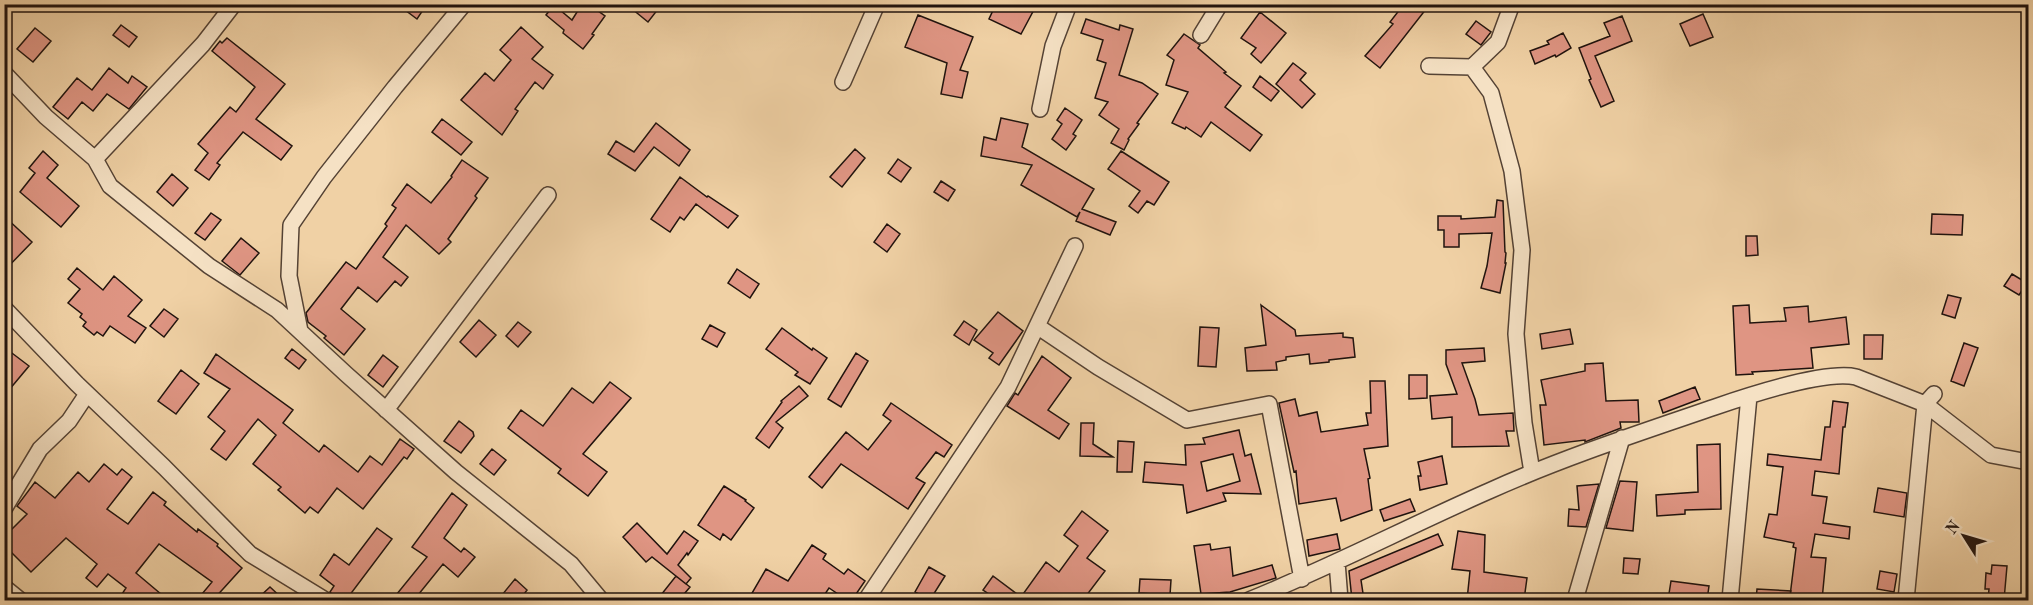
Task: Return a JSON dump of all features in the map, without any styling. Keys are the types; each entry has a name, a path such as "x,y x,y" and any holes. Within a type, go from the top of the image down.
{"street":[{"path":"95,159 203,44 234,4"},
{"path":"300,331 289,276 291,225 324,177 394,87 464,4"},
{"path":"843,82 877,4"},
{"path":"1040,109 1053,46 1069,4"},
{"path":"1201,35 1220,4"},
{"path":"1429,66 1472,67 1497,42 1512,4"},
{"path":"1472,67 1491,93 1512,171 1522,250 1516,334 1524,423 1532,472"},
{"path":"4,73 46,117 95,159 110,186 209,266 277,310 456,472 571,564 601,600"},
{"path":"386,410 548,195"},
{"path":"866,600 1008,387 1075,246"},
{"path":"4,308 87,394 164,467 250,554 325,600"},
{"path":"1037,326 1098,367 1187,420 1269,404 1302,579"},
{"path":"1249,600 1302,579 1532,472 1622,438 1749,396 1827,377 1845,374 1930,399 1991,455 2028,462"},
{"path":"4,509 40,449 69,421 87,394"},
{"path":"1730,600 1749,396"},
{"path":"1906,600 1930,399"},
{"path":"1575,600 1622,438"},
{"path":"1337,562 1340,600"},
{"path":"4,587 20,600"}],"building":[{"path":"397,4 427,4 417,19"},
{"path":"582,4 588,4 605,16 583,49 546,15 554,5 572,20"},
{"path":"626,4 662,4 648,22"},
{"path":"996,4 1037,4 1021,34 989,19"},
{"path":"1404,4 1430,4 1380,68 1365,56 1393,24 1390,22"},
{"path":"1260,12 1286,33 1261,63 1251,54 1256,48 1241,38"},
{"path":"1703,14 1713,37 1690,46 1680,24"},
{"path":"918,15 973,37 960,70 968,72 962,98 941,94 947,63 905,47"},
{"path":"1622,16 1632,41 1595,56 1614,101 1601,107 1589,80 1591,79 1579,48 1610,36 1604,23"},
{"path":"1086,19 1119,30 1120,25 1133,29 1119,75 1142,83 1158,94 1137,123 1139,124 1128,139 1124,150 1111,143 1119,129 1099,115 1108,102 1095,98 1106,63 1097,60 1103,40 1081,33"},
{"path":"1476,21 1491,32 1481,45 1466,34"},
{"path":"121,25 137,37 129,47 113,35"},
{"path":"521,27 543,47 532,59 553,75 543,89 535,82 515,109 518,111 502,135 461,100 485,73 494,81 511,60 500,50"},
{"path":"35,28 51,41 33,62 17,49"},
{"path":"1563,33 1571,48 1556,57 1555,55 1535,64 1530,51 1549,44 1547,41"},
{"path":"1184,34 1200,45 1198,48 1241,86 1225,107 1262,135 1250,151 1211,122 1201,137 1186,127 1185,129 1172,123 1188,92 1166,85 1174,60 1167,55"},
{"path":"227,38 285,84 256,119 292,146 281,160 243,132 217,163 220,165 209,180 195,170 208,153 198,144 230,107 236,112 255,87 212,51 220,41 222,43"},
{"path":"1293,63 1306,73 1300,80 1315,94 1302,108 1276,84"},
{"path":"109,68 128,83 132,76 147,87 129,109 107,94 93,111 82,102 68,119 53,107 77,78 92,90"},
{"path":"1260,76 1279,91 1271,101 1253,87"},
{"path":"1065,108 1082,120 1073,134 1076,136 1066,150 1052,139 1062,124 1057,120"},
{"path":"1001,118 1028,124 1022,147 1094,189 1082,209 1116,222 1110,235 1076,221 1080,212 1077,217 1021,185 1032,165 981,156 984,137 996,140"},
{"path":"442,119 472,142 461,155 432,132"},
{"path":"656,123 690,150 679,166 654,147 635,171 608,154 616,141 634,152"},
{"path":"855,149 865,158 842,187 830,177"},
{"path":"43,151 58,165 47,178 79,206 61,227 20,192 35,173 29,168"},
{"path":"1121,151 1169,182 1154,205 1147,201 1138,213 1129,206 1140,191 1108,169"},
{"path":"898,159 911,168 901,182 888,173"},
{"path":"462,160 488,178 448,239 451,242 439,254 406,225 383,257 408,277 401,286 395,281 377,302 358,287 341,309 365,329 344,355 324,338 326,336 308,322 306,313 346,262 356,269 387,226 385,224 396,208 392,205 407,184 431,203 452,177"},
{"path":"172,174 188,188 173,206 157,192"},
{"path":"680,177 738,216 728,228 696,204 684,220 680,217 670,232 651,219"},
{"path":"941,181 955,190 948,201 934,192"},
{"path":"1497,200 1503,201 1506,253 1500,293 1481,288 1492,233 1459,234 1459,247 1444,247 1444,230 1438,230 1438,216 1461,216 1461,219 1495,217"},
{"path":"211,213 221,220 205,240 195,233"},
{"path":"1932,214 1963,215 1962,235 1931,234"},
{"path":"4,216 32,242 4,271"},
{"path":"887,224 900,234 887,252 874,242"},
{"path":"1746,236 1757,236 1758,255 1746,256"},
{"path":"241,238 259,253 240,275 222,261"},
{"path":"77,268 103,290 114,276 142,300 128,316 146,328 135,343 110,326 103,336 97,332 94,335 83,326 86,322 80,317 82,314 68,303 80,289 68,279"},
{"path":"737,269 759,284 750,298 728,283"},
{"path":"2012,274 2027,283 2019,295 2004,286"},
{"path":"1948,295 1961,298 1955,318 1942,314"},
{"path":"1261,305 1295,330 1296,336 1343,333 1343,337 1353,338 1355,357 1310,364 1309,354 1286,357 1286,360 1276,362 1277,370 1247,371 1245,348 1266,345"},
{"path":"1749,305 1750,323 1786,321 1784,308 1808,306 1809,322 1846,317 1849,344 1811,348 1813,368 1736,375 1733,306"},
{"path":"164,309 178,319 164,337 150,326"},
{"path":"998,312 1023,331 999,365 989,358 993,353 974,340"},
{"path":"479,320 496,335 476,357 460,342"},
{"path":"964,321 977,330 969,345 954,335"},
{"path":"518,322 531,332 518,347 506,336"},
{"path":"710,325 725,333 717,347 702,339"},
{"path":"1200,327 1219,328 1216,367 1198,366"},
{"path":"782,328 827,358 810,384 795,375 798,372 766,349"},
{"path":"1570,329 1573,344 1542,349 1540,334"},
{"path":"1864,335 1883,335 1882,359 1864,359"},
{"path":"1964,343 1978,348 1964,386 1951,381"},
{"path":"4,347 29,366 4,396"},
{"path":"1484,348 1485,361 1462,363 1479,415 1513,413 1514,431 1506,431 1509,446 1452,447 1452,417 1432,419 1430,396 1457,394 1446,364 1446,350"},
{"path":"292,349 306,360 299,369 285,358"},
{"path":"856,353 868,361 841,407 828,399"},
{"path":"216,354 293,410 283,423 319,452 324,445 358,472 370,456 382,465 400,439 414,449 407,459 404,457 363,509 337,488 318,513 310,507 305,513 278,490 281,487 253,464 276,435 258,419 226,460 211,449 225,431 208,417 230,389 204,373"},
{"path":"383,355 398,367 383,387 368,375"},
{"path":"1042,356 1071,378 1048,410 1069,424 1059,439 1007,406 1015,393 1018,395"},
{"path":"1603,363 1606,401 1638,400 1639,422 1620,422 1621,428 1585,442 1585,440 1544,445 1540,405 1546,405 1541,380 1585,371 1585,364"},
{"path":"181,370 199,384 176,414 158,401"},
{"path":"1409,375 1427,375 1427,398 1409,399"},
{"path":"1370,381 1385,381 1388,446 1364,449 1370,478 1368,479 1372,510 1341,521 1336,498 1299,504 1296,471 1294,472 1279,403 1295,399 1299,416 1317,412 1321,432 1368,425 1366,413 1371,413"},
{"path":"610,382 631,398 583,454 607,472 588,496 558,473 561,469 508,428 521,410 543,426 572,388 593,403"},
{"path":"799,386 808,396 776,422 783,428 769,448 756,438 781,401"},
{"path":"1695,387 1700,399 1663,413 1659,401"},
{"path":"1833,401 1848,403 1845,427 1843,427 1839,474 1815,471 1812,495 1827,497 1823,523 1850,527 1849,539 1815,534 1811,557 1826,558 1822,600 1756,600 1757,589 1791,591 1796,548 1793,547 1794,543 1764,537 1769,514 1777,515 1783,467 1767,465 1768,454 1821,460 1825,427 1830,427"},
{"path":"891,403 952,445 944,457 936,452 916,478 925,483 908,509 841,464 822,488 809,477 846,432 868,450 891,421 883,415"},
{"path":"459,421 473,432 474,436 461,453 444,441"},
{"path":"1081,423 1094,423 1093,444 1113,457 1080,456"},
{"path":"1239,430 1245,456 1251,454 1261,494 1223,493 1226,501 1187,513 1183,485 1143,482 1145,462 1186,465 1185,445 1205,444 1203,438","holes":["1233,454 1240,481 1207,491 1201,462"]},
{"path":"1118,441 1134,442 1132,472 1117,472"},
{"path":"1720,444 1721,509 1685,510 1685,514 1657,516 1656,495 1698,492 1697,445"},
{"path":"492,449 506,460 494,475 480,464"},
{"path":"1442,456 1447,484 1420,490 1418,476 1421,476 1418,462"},
{"path":"104,464 117,475 122,469 132,477 107,509 128,524 153,492 166,502 164,505 197,532 198,529 218,544 217,546 242,568 213,600 197,600 212,582 159,544 136,573 168,600 131,600 122,594 126,588 108,574 97,587 86,578 97,564 66,538 31,572 12,553 4,560 4,537 27,514 17,506 35,482 55,498 78,472 89,482"},
{"path":"1620,481 1637,482 1633,531 1606,528"},
{"path":"1599,484 1586,527 1568,526 1569,509 1579,510 1577,486"},
{"path":"724,486 754,508 731,540 723,534 720,540 698,525"},
{"path":"1878,488 1907,493 1904,517 1874,512"},
{"path":"452,493 467,505 444,538 461,552 464,548 475,557 458,577 443,564 414,600 392,600 427,557 412,547"},
{"path":"1410,499 1415,511 1384,521 1380,510"},
{"path":"1082,511 1108,531 1087,558 1105,571 1083,600 998,600 983,590 993,576 1021,597 1046,562 1059,572 1078,546 1064,535"},
{"path":"637,523 667,554 684,531 698,541 678,565 691,578 686,584 652,557 646,562 623,537"},
{"path":"377,528 392,539 346,600 337,600 330,592 334,586 320,575 334,554 349,565"},
{"path":"1458,531 1485,535 1484,572 1527,578 1524,600 1467,600 1470,571 1452,569"},
{"path":"1337,534 1340,549 1309,556 1307,540"},
{"path":"1438,534 1443,545 1361,580 1364,600 1352,600 1349,571"},
{"path":"1210,544 1211,550 1230,547 1233,576 1272,565 1276,578 1230,592 1201,594 1194,546"},
{"path":"812,545 826,554 823,559 844,574 848,569 865,581 852,600 847,600 829,588 821,600 748,600 766,569 788,581"},
{"path":"1624,558 1640,559 1638,574 1623,573"},
{"path":"1992,565 2007,566 2004,600 1988,600 1989,589 1985,589 1986,573 1991,574"},
{"path":"929,567 945,576 930,600 915,592"},
{"path":"1880,571 1897,574 1894,592 1877,589"},
{"path":"676,576 690,587 679,600 657,600"},
{"path":"515,579 527,590 524,594 532,600 498,600"},
{"path":"1140,579 1171,580 1170,595 1139,593"},
{"path":"1671,581 1709,586 1707,600 1668,600"},
{"path":"270,587 284,600 256,600"}]}
